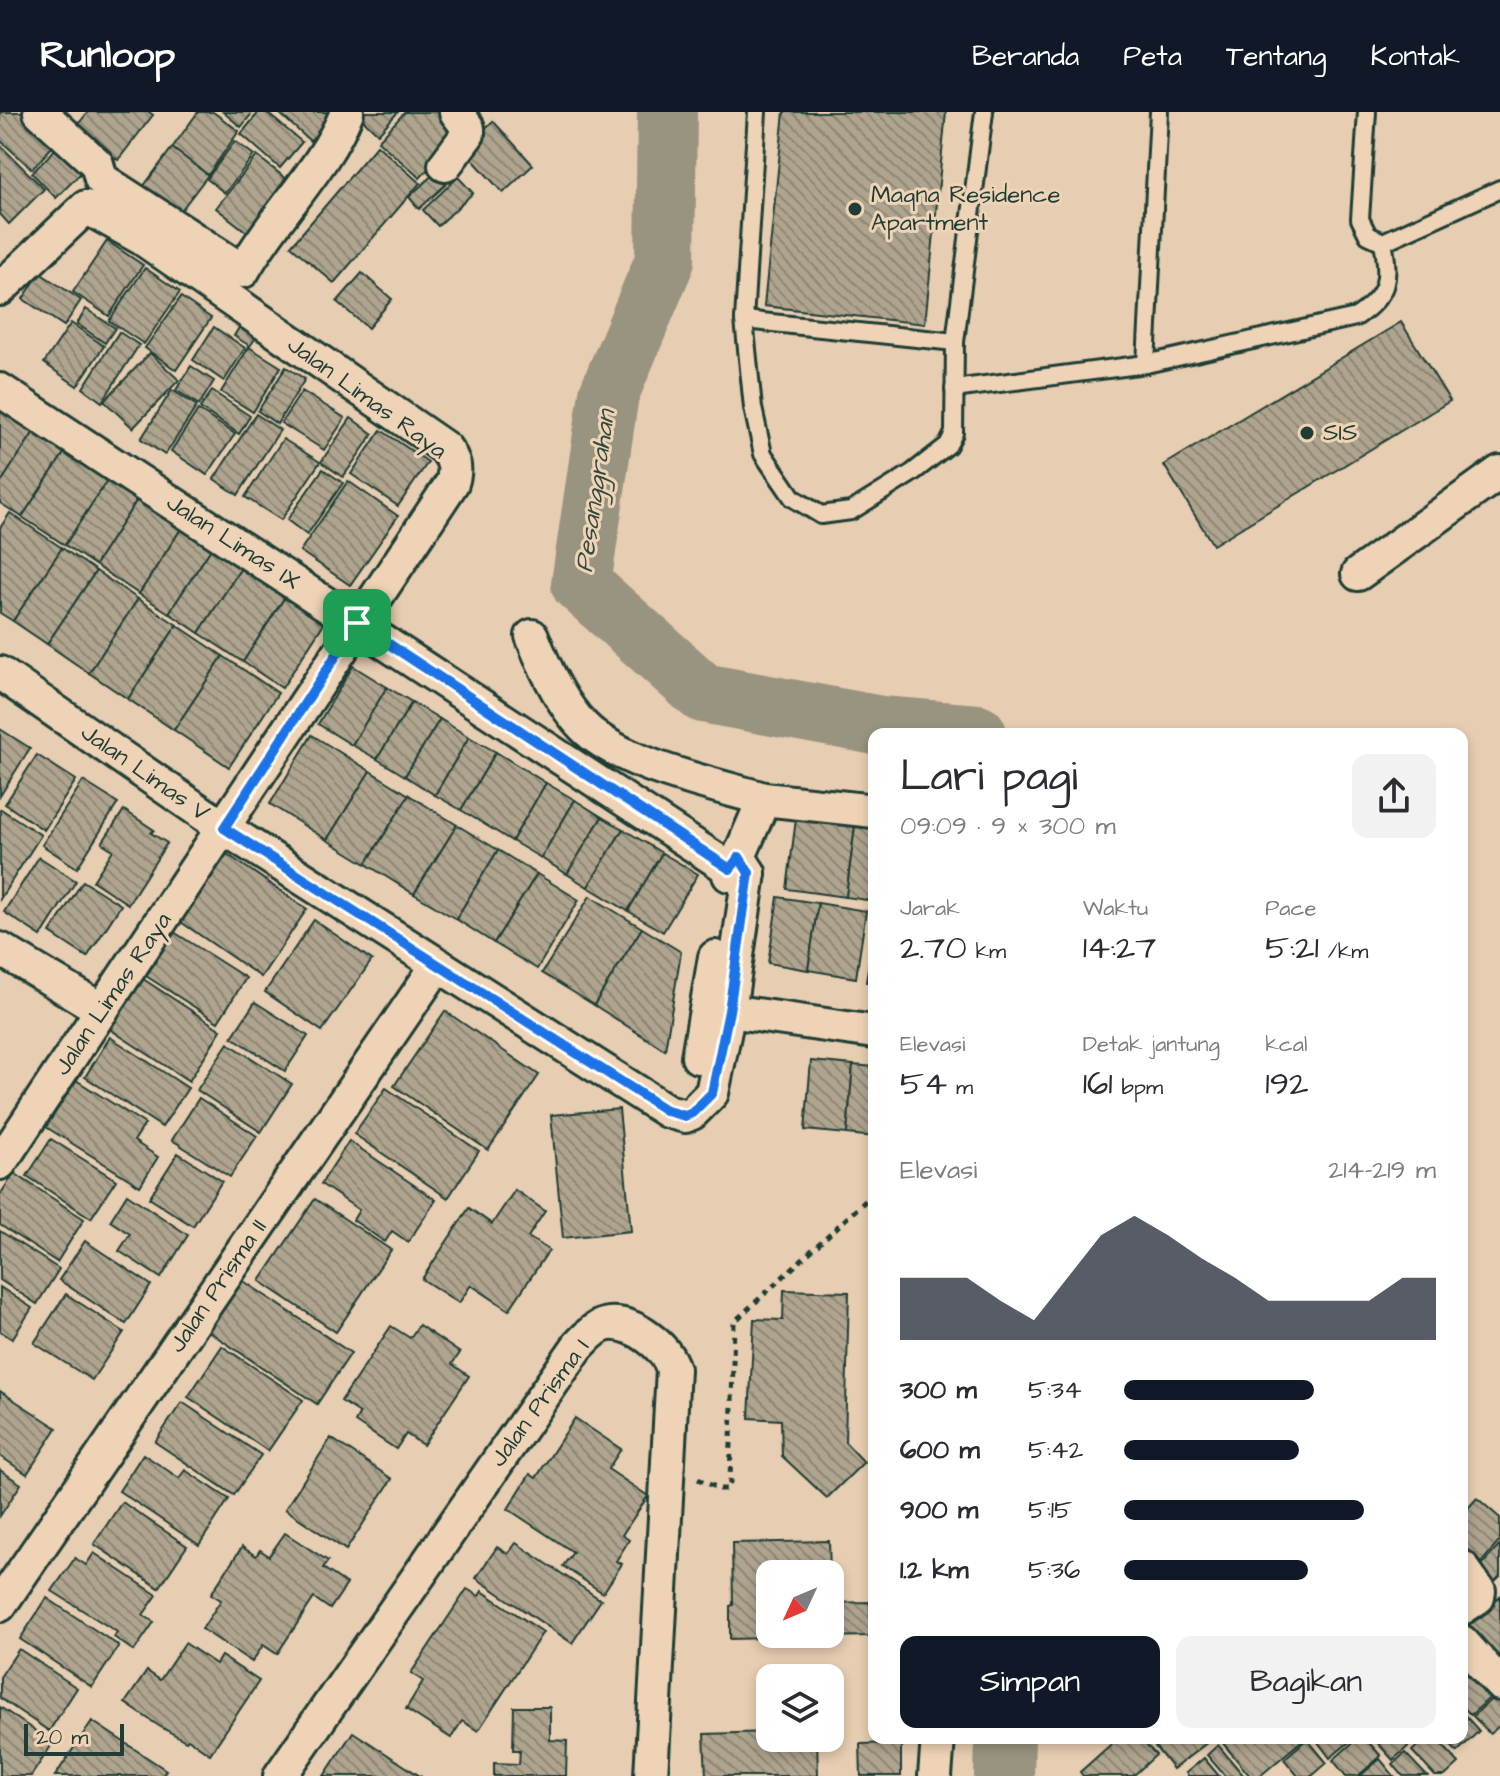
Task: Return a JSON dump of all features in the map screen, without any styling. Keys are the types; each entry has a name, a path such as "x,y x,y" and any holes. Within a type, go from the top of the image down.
{"street":[{"path":"40,112 97,164 101,179 243,271 284,208 332,144 347,112"},
{"path":"445,165 468,134 468,128 456,112"},
{"name":"Jalan Limas Raya","path":"0,289 86,207 143,239 445,448 453,459 456,472 452,483 0,1163"},
{"name":"Jalan Limas IX","path":"0,390 357,623 740,866"},
{"path":"1358,574 1500,472"},
{"path":"532,636 543,665 584,727 606,743 653,768 764,799 868,810"},
{"name":"Jalan Limas V","path":"0,673 224,828 667,1111 685,1116 697,1107"},
{"path":"697,1107 693,1086 740,866 764,799"},
{"path":"697,1107 712,1093 729,1011 740,866"},
{"path":"0,949 102,1010"},
{"name":"Jalan Prisma II","path":"0,1605 437,966"},
{"path":"729,1011 868,1031"},
{"name":"Jalan Prisma I","path":"280,1776 578,1346 593,1330 608,1324 627,1327 658,1344 669,1355 673,1369 651,1776"},
{"path":"1468,1575 1479,1591 1478,1597 1468,1604"},
{"path":"1468,1649 1500,1684"},
{"path":"935,1776 938,1744"}],"lane":[{"path":"757,112 744,320 753,408 763,454 793,498 821,515 851,511 912,473 948,445 954,433 955,342 984,112"},
{"path":"1146,364 1159,112"},
{"path":"1367,112 1360,219 1368,235 1383,242 1500,189"},
{"path":"954,389 1146,364 1356,317 1373,306 1386,287 1388,266 1383,242"},
{"path":"744,320 955,342"}],"path":[{"path":"668,1465 720,1489 727,1489 730,1483 734,1322 868,1199"}],"building":[{"path":"0,112 34,112 61,137 32,169 0,140"},
{"path":"88,112 149,112 153,115 118,160 76,127"},
{"path":"198,112 213,112 239,131 208,175 172,148"},
{"path":"223,112 253,112 241,127"},
{"path":"259,112 266,112 302,142 280,168 241,134"},
{"path":"278,112 329,112 334,117 310,141"},
{"path":"355,112 398,112 378,134"},
{"path":"405,112 446,112 464,128 420,178 378,141"},
{"name":"Maqna Residence Apartment","path":"784,112 946,112 925,324 764,306"},
{"path":"493,121 533,165 503,193 463,149"},
{"path":"67,137 92,162 56,198 32,173"},
{"path":"235,141 254,155 225,193 207,179"},
{"path":"0,145 44,189 9,224 0,214"},
{"path":"377,145 420,183 334,283 291,246"},
{"path":"172,148 208,175 179,213 143,187"},
{"path":"257,156 293,184 252,236 216,208"},
{"path":"443,165 454,177 419,209 409,197"},
{"path":"458,177 473,193 438,226 423,210"},
{"path":"107,241 143,265 109,316 73,292"},
{"path":"145,268 180,292 144,344 109,321"},
{"path":"40,273 81,300 64,326 23,299"},
{"path":"362,273 392,299 368,328 337,302"},
{"path":"181,297 211,318 176,370 145,348"},
{"path":"86,309 115,328 105,343 77,324"},
{"path":"243,321 260,332 250,346 234,336"},
{"name":"SIS","path":"1401,322 1450,401 1213,545 1164,465"},
{"path":"71,323 104,346 77,386 44,363"},
{"path":"214,327 245,348 224,381 193,360"},
{"path":"119,332 139,345 102,402 83,388"},
{"path":"249,347 281,367 253,412 221,392"},
{"path":"150,353 179,380 133,428 104,401"},
{"path":"191,366 214,381 199,405 176,390"},
{"path":"286,367 305,379 277,424 258,411"},
{"path":"172,390 197,406 165,455 141,439"},
{"path":"212,391 250,416 239,434 200,408"},
{"path":"302,391 345,418 324,450 281,423"},
{"path":"0,410 34,432 0,484"},
{"path":"198,410 235,434 207,475 171,451"},
{"path":"256,414 280,430 238,495 214,479"},
{"path":"351,418 373,434 343,477 321,462"},
{"path":"381,430 428,462 398,506 351,474"},
{"path":"34,432 65,452 22,517 0,503 0,484"},
{"path":"283,439 320,462 281,520 245,497"},
{"path":"65,452 107,481 65,545 22,517"},
{"path":"323,469 343,483 307,535 287,520"},
{"path":"107,481 137,500 95,565 65,545"},
{"path":"348,481 398,516 350,585 300,551"},
{"path":"137,500 181,529 139,594 95,565"},
{"path":"10,513 62,548 13,621 0,613 0,528"},
{"path":"181,529 211,549 169,613 139,594"},
{"path":"62,548 96,571 47,644 13,621"},
{"path":"211,549 241,568 199,633 169,613"},
{"path":"241,568 285,597 243,662 199,633"},
{"path":"96,571 138,599 89,673 47,644"},
{"path":"285,597 324,623 282,688 243,662"},
{"path":"138,599 177,625 128,699 89,673"},
{"path":"177,625 223,656 174,730 128,699"},
{"path":"223,656 278,693 229,767 174,730"},
{"path":"353,666 387,687 352,745 318,724"},
{"path":"387,687 412,702 377,759 352,745"},
{"path":"412,702 440,719 405,776 377,759"},
{"path":"440,719 469,737 435,795 405,776"},
{"path":"0,729 30,748 0,796"},
{"path":"312,735 370,771 327,840 270,804"},
{"path":"469,737 496,752 461,810 435,795"},
{"path":"496,752 546,783 512,841 461,810"},
{"path":"37,755 76,780 44,830 5,804"},
{"path":"370,771 409,795 366,864 327,840"},
{"path":"83,781 118,803 77,868 42,845"},
{"path":"546,783 575,800 541,858 512,841"},
{"path":"409,795 457,825 414,894 366,864"},
{"path":"575,800 602,817 567,874 541,858"},
{"path":"0,810 41,835 0,899"},
{"path":"124,810 167,843 128,904 93,881 113,850 102,843"},
{"path":"602,817 623,829 588,887 567,874"},
{"path":"796,819 855,826 846,897 787,889"},
{"path":"457,825 498,850 456,919 414,894"},
{"path":"855,826 868,828 868,900 846,897"},
{"path":"623,829 662,853 628,911 588,887"},
{"path":"498,850 537,874 494,943 456,919"},
{"path":"224,852 307,909 261,977 178,920"},
{"path":"662,853 698,874 663,932 628,911"},
{"path":"39,857 76,881 41,936 4,912"},
{"path":"537,874 579,900 537,969 494,943"},
{"path":"83,881 121,905 87,957 50,933"},
{"path":"590,896 642,928 594,1005 542,973"},
{"path":"778,897 818,903 808,970 768,963"},
{"path":"818,903 866,911 856,978 808,970"},
{"path":"314,920 372,960 322,1031 265,992"},
{"path":"642,928 681,952 665,1050 594,1005"},
{"path":"174,932 246,978 218,1022 146,976"},
{"path":"140,977 221,1030 189,1081 108,1028"},
{"path":"255,1002 308,1036 285,1071 232,1037"},
{"path":"445,1011 539,1075 488,1150 394,1086"},
{"path":"110,1037 188,1088 162,1127 85,1077"},
{"path":"228,1043 292,1084 261,1132 197,1090"},
{"path":"811,1061 853,1065 847,1134 805,1130"},
{"path":"853,1065 868,1066 868,1136 847,1134"},
{"path":"76,1080 145,1124 134,1141 158,1157 140,1186 46,1127"},
{"path":"386,1088 479,1151 448,1198 354,1134"},
{"path":"199,1098 257,1136 230,1177 172,1140"},
{"path":"619,1109 631,1231 563,1238 551,1115"},
{"path":"51,1139 116,1180 91,1218 27,1176"},
{"path":"349,1141 436,1200 408,1242 392,1231 385,1242 353,1220 359,1210 321,1184"},
{"path":"178,1153 222,1181 193,1226 149,1198"},
{"path":"14,1173 84,1219 57,1262 0,1225 0,1195"},
{"path":"515,1190 545,1211 528,1237 549,1250 509,1310 471,1285 459,1303 422,1279 469,1208 492,1224"},
{"path":"127,1194 188,1235 161,1278 119,1251 130,1234 110,1221"},
{"path":"315,1199 391,1250 336,1332 260,1281"},
{"path":"0,1231 59,1269 37,1304 0,1280"},
{"path":"85,1241 151,1285 126,1324 59,1280"},
{"path":"242,1280 351,1353 317,1404 208,1331"},
{"path":"0,1287 32,1308 12,1339 0,1331"},
{"path":"784,1290 849,1292 845,1442 864,1462 827,1498 782,1456 781,1420 749,1418 754,1319 783,1320"},
{"path":"66,1294 124,1332 92,1380 34,1343"},
{"path":"419,1325 460,1353 452,1364 469,1376 423,1445 406,1434 396,1449 355,1422 360,1413 341,1401 391,1326 410,1338"},
{"path":"222,1346 303,1400 268,1451 188,1397"},
{"path":"0,1391 57,1428 27,1474 0,1456"},
{"path":"182,1402 261,1455 234,1495 155,1442"},
{"path":"575,1418 621,1449 608,1469 648,1496 622,1535 629,1540 616,1561 622,1564 603,1593 563,1566 573,1552 508,1509 530,1474 536,1478"},
{"path":"331,1438 392,1479 346,1550 285,1509"},
{"path":"143,1454 179,1478 185,1470 229,1499 199,1545 119,1491"},
{"path":"0,1470 21,1484 0,1516"},
{"path":"1477,1498 1500,1518 1500,1541 1481,1563 1468,1553 1468,1508"},
{"path":"122,1502 187,1546 159,1588 94,1544"},
{"path":"285,1533 328,1561 323,1568 347,1584 330,1609 314,1598 277,1654 263,1645 252,1662 202,1629 221,1600 211,1594 242,1547 256,1556 260,1550 269,1556"},
{"path":"829,1541 830,1560 756,1560 756,1638 730,1639 730,1606 733,1605 732,1543"},
{"path":"516,1543 601,1600 572,1643 476,1578 497,1547 508,1554"},
{"path":"1500,1545 1500,1576 1495,1581 1480,1567"},
{"path":"94,1553 157,1595 143,1615 154,1622 134,1651 114,1637 117,1632 52,1591 75,1558 86,1565"},
{"path":"467,1589 479,1596 482,1591 543,1632 478,1731 462,1721 451,1738 406,1709 423,1681 411,1673"},
{"path":"1500,1596 1500,1673 1468,1637 1468,1625"},
{"path":"47,1598 119,1646 92,1687 20,1639"},
{"path":"868,1602 868,1636 844,1637 844,1603"},
{"path":"185,1643 216,1664 221,1656 259,1681 210,1754 125,1703 147,1671 160,1680"},
{"path":"19,1649 77,1688 49,1731 0,1698 0,1677"},
{"path":"1472,1660 1499,1689 1471,1715 1468,1712 1468,1664"},
{"path":"1498,1693 1500,1725 1490,1734 1473,1716"},
{"path":"0,1707 53,1743 31,1776 0,1776"},
{"path":"514,1707 550,1707 550,1740 567,1741 566,1776 494,1776 494,1763 519,1764 520,1750 513,1750"},
{"path":"1468,1719 1479,1731 1468,1742"},
{"path":"92,1721 166,1770 162,1776 55,1776"},
{"path":"353,1732 420,1776 324,1776"},
{"path":"756,1732 756,1752 817,1752 818,1776 706,1776 704,1734"},
{"path":"860,1744 901,1744 901,1776 861,1776"},
{"path":"1111,1744 1146,1744 1156,1755 1133,1776 1083,1776 1080,1772"},
{"path":"1153,1744 1205,1744 1173,1769"},
{"path":"1223,1744 1298,1744 1260,1776 1250,1776"},
{"path":"1301,1744 1311,1744 1327,1763 1312,1776 1298,1776 1284,1759"},
{"path":"1320,1744 1347,1744 1330,1758"},
{"path":"1351,1744 1370,1744 1381,1756 1358,1776 1346,1776 1333,1760"},
{"path":"1378,1744 1411,1744 1393,1760"},
{"path":"1420,1744 1442,1744 1459,1763 1445,1776 1435,1776 1412,1751"},
{"path":"1450,1744 1465,1744 1457,1752"},
{"path":"1218,1745 1244,1776 1225,1776 1207,1755"},
{"path":"1405,1753 1427,1776 1403,1776 1393,1764"},
{"path":"1204,1758 1219,1776 1188,1776 1186,1773"},
{"path":"1380,1759 1394,1776 1360,1776"}],"waterway":[{"name":"Pesanggrahan","path":"667,112 665,260 609,394 581,584 703,693 905,728"},
{"name":"Pesanggrahan","path":"1004,1776 1005,1744"}],"place":[{"name":"Maqna Residence Apartment","path":"855,209"},
{"name":"SIS","path":"1307,433"}],"route":[{"path":"357,623 730,869 739,857 749,873 729,1011 712,1093 692,1113 685,1116 667,1111 224,828 357,623"}]}
